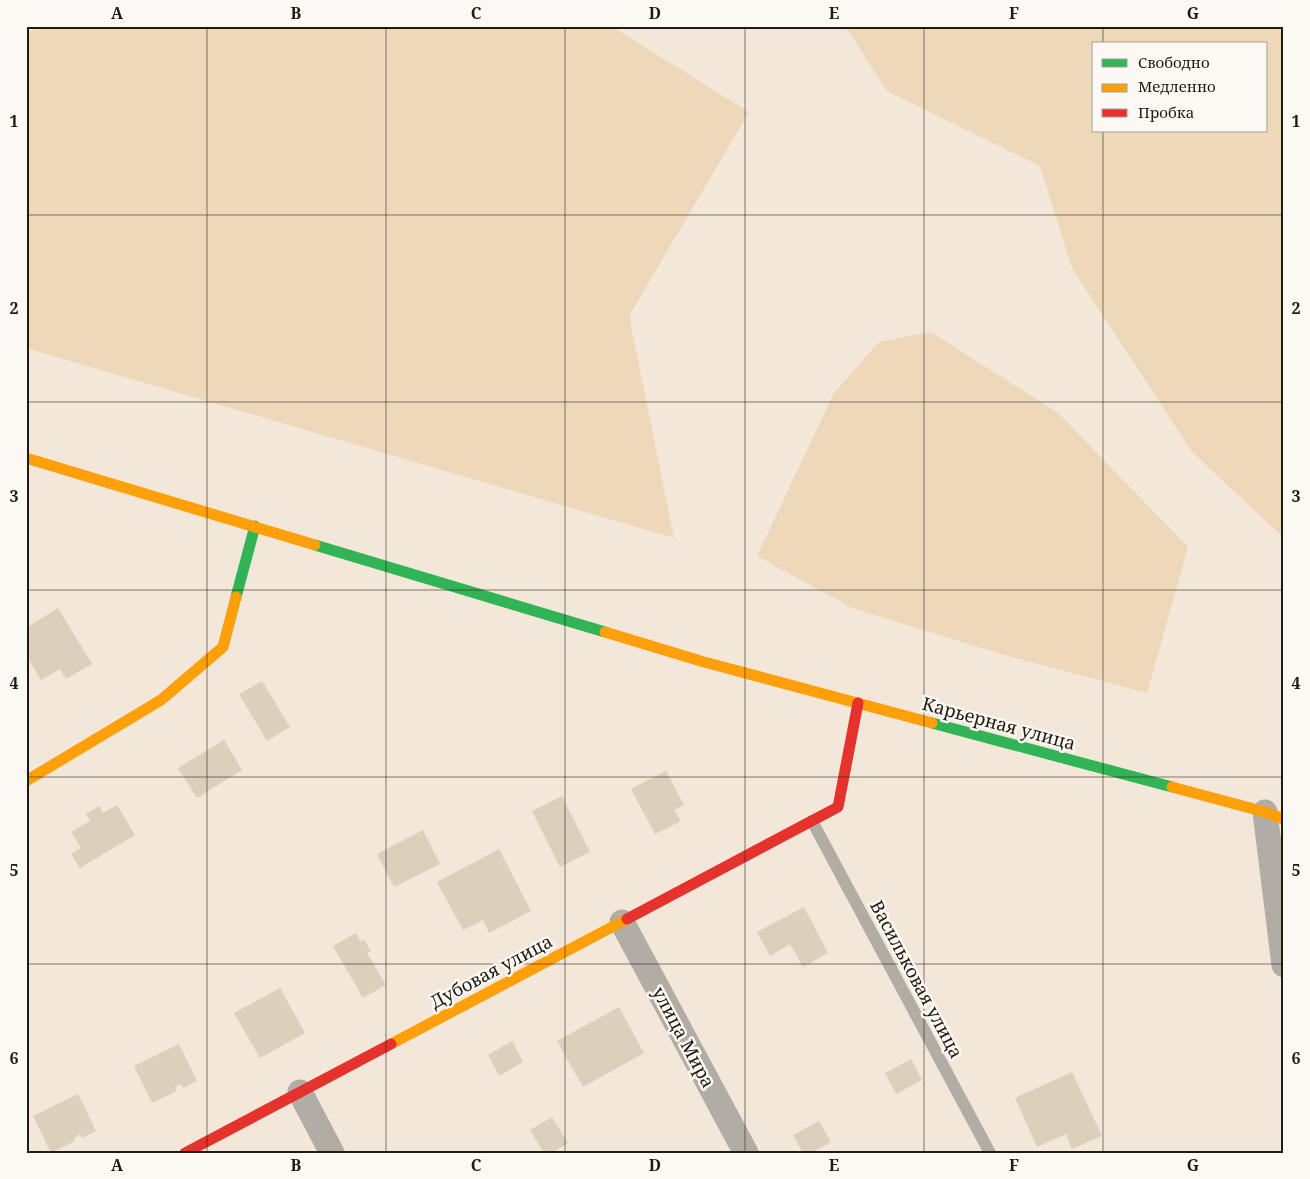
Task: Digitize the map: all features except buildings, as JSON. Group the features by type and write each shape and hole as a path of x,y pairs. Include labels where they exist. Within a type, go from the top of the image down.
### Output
{"street":[{"name":"Карьерная улица","path":"26,458 704,662 1275,816"},
{"path":"26,781 161,700 223,647 255,526"},
{"name":"Дубовая улица","path":"185,1153 838,807 858,703"},
{"path":"1275,816 1284,965"},
{"name":"улица Мира","path":"622,922 746,1153"},
{"path":"300,1092 332,1153"}],"lane":[{"name":"Васильковая улица","path":"812,821 990,1153"}],"shaded area":[{"path":"56,26 611,26 749,112 629,316 674,538 26,348 26,32"},
{"path":"845,26 1284,26 1284,538 1192,452 1072,268 1040,166 887,91"},
{"path":"931,332 1058,413 1188,547 1147,693 1001,654 852,608 757,556 834,393 879,342"}],"traffic: fast":[{"path":"236,597 255,526"},
{"path":"315,545 605,632"},
{"path":"932,723 1172,787"}],"traffic: slow":[{"path":"26,458 315,545"},
{"path":"26,781 161,700 223,647 236,597"},
{"path":"605,632 704,662 932,723"},
{"path":"1172,787 1265,812 1284,819"},
{"path":"391,1044 627,919"}],"traffic: jam":[{"path":"627,919 838,807 858,703"},
{"path":"185,1153 391,1044"}]}
